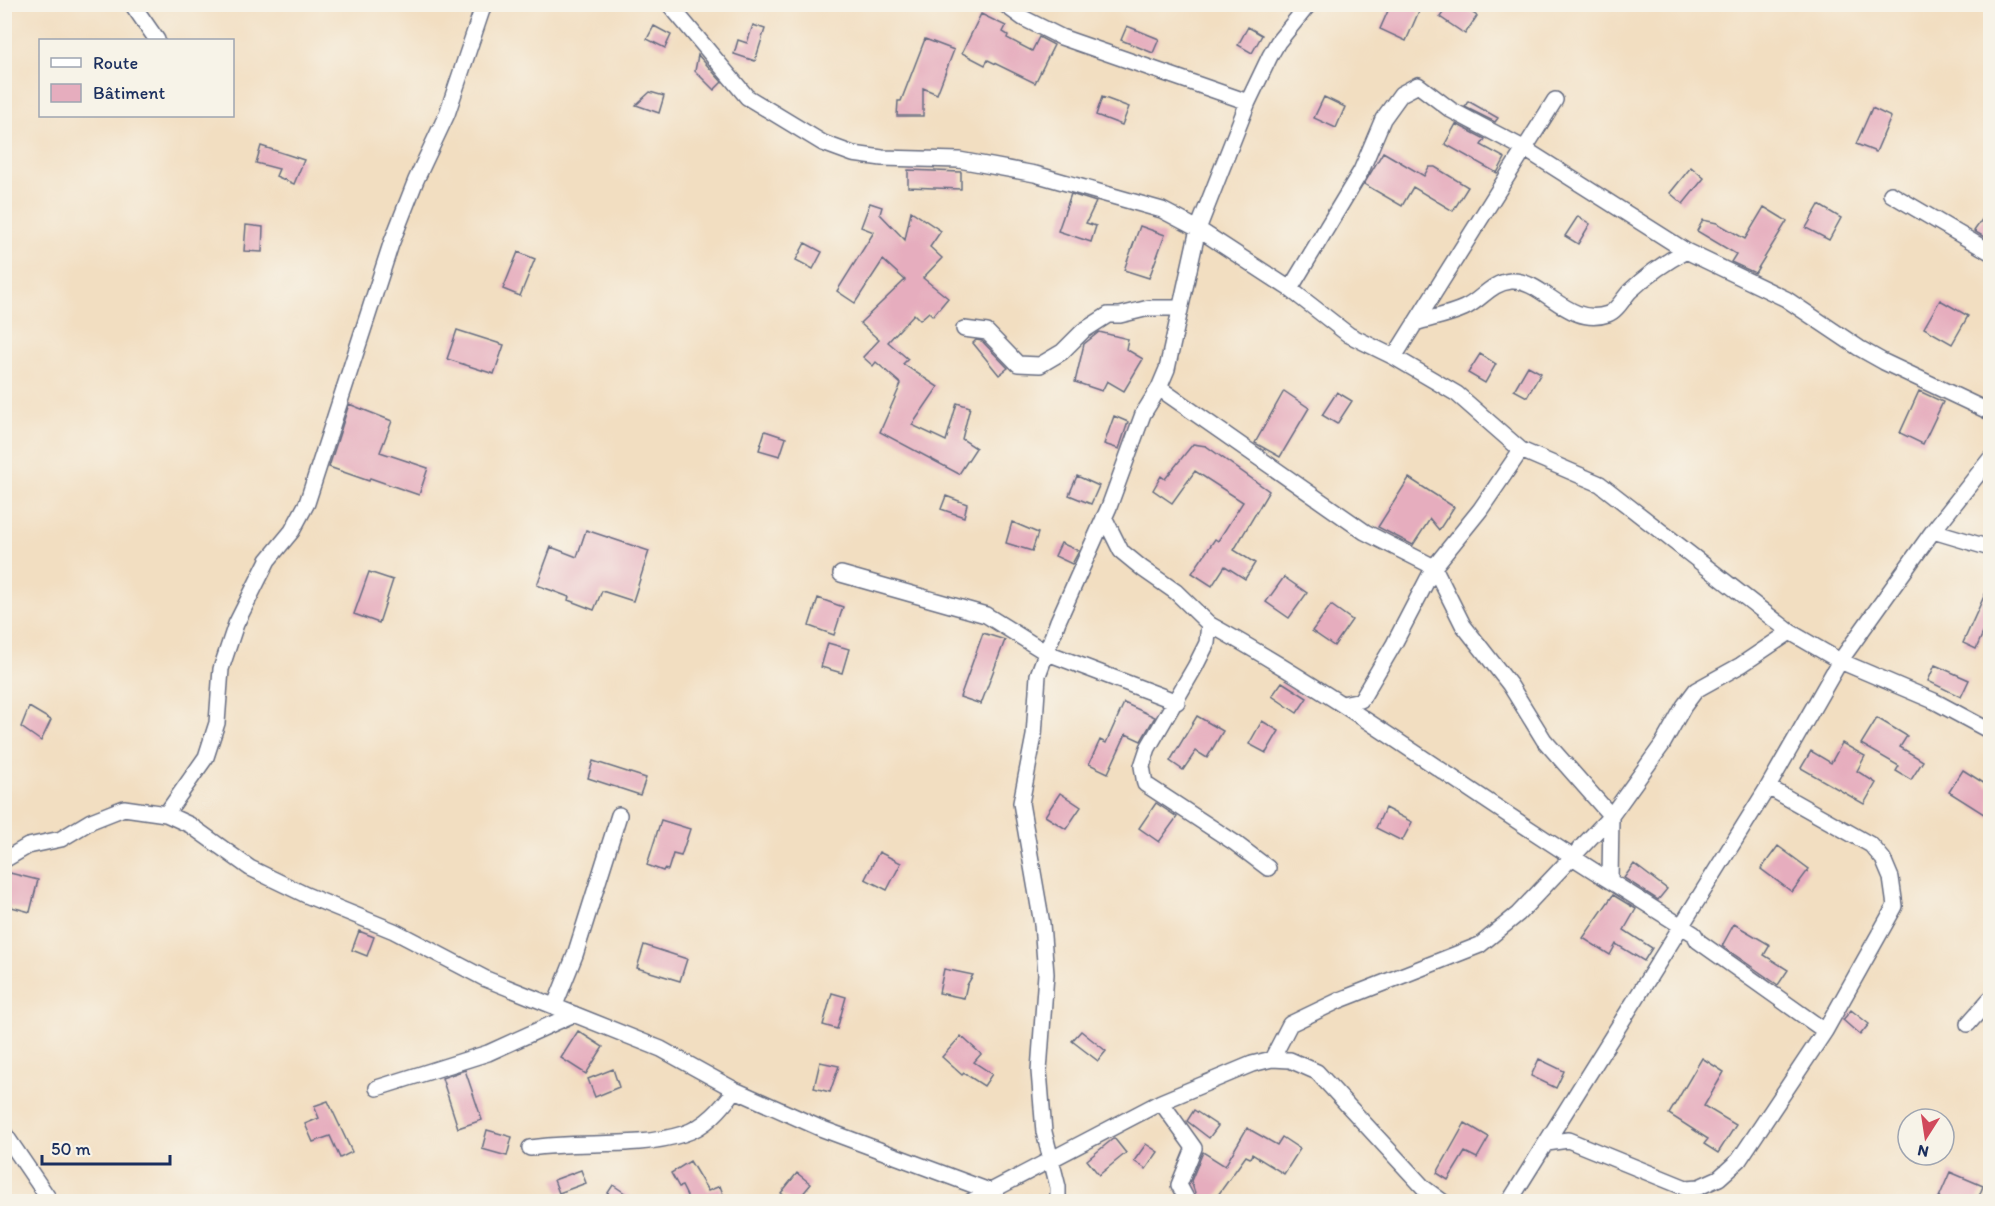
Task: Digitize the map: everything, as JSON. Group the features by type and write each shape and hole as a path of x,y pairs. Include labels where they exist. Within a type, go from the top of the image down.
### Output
{"street":[{"path":"132,4 156,39"},
{"path":"166,814 206,757 217,723 221,669 236,624 268,560 292,531 307,503 391,244 416,180 447,114 484,4"},
{"path":"669,4 747,97 823,143 853,154 882,158 958,160 1035,174 1162,210 1198,229 1290,289 1349,335 1394,357 1457,394 1521,450 1600,484 1790,632 1840,661 1934,701 1990,731"},
{"path":"1004,4 1023,18 1061,37 1248,102"},
{"path":"1058,1202 1058,1187 1044,1132 1039,1071 1046,974 1036,883 1021,803 1034,736 1038,675 1045,652 1104,518 1143,414 1159,388 1175,339 1198,229 1248,102 1278,42 1309,4"},
{"path":"1290,289 1361,171 1383,119 1401,94 1418,86 1451,110 1525,149 1686,251 1786,299 1876,357 1990,412"},
{"path":"1394,357 1555,100"},
{"path":"1891,194 1990,252"},
{"path":"1415,323 1465,308 1496,284 1514,280 1538,290 1572,311 1590,317 1610,314 1629,292 1661,264 1686,251"},
{"path":"964,329 987,332 1018,364 1041,365 1062,352 1083,331 1108,315 1120,315 1149,308 1180,308"},
{"path":"1159,388 1365,532 1434,567 1463,625 1510,685 1544,740 1611,816 1610,880"},
{"path":"1342,704 1361,700 1434,567 1480,510 1521,450"},
{"path":"1509,1202 1768,787 1840,661 1933,531 1990,459"},
{"path":"1104,518 1121,551 1176,592 1209,624 1266,656 1342,704 1571,857 1680,926 1825,1031"},
{"path":"1933,531 1990,548"},
{"path":"841,574 986,615 1045,652 1177,702"},
{"path":"1209,624 1207,643 1177,702 1148,748 1142,766 1145,784 1236,843 1268,867"},
{"path":"1272,1059 1290,1024 1340,1000 1480,945 1518,914 1611,816 1662,745 1696,690 1741,665 1790,632"},
{"path":"1546,1143 1568,1140 1649,1176 1686,1188 1699,1187 1719,1178 1739,1160 1825,1031 1895,906 1891,878 1883,859 1871,845 1768,787"},
{"path":"4,860 28,846 61,839 91,822 124,808 166,814 190,825 250,868 306,895 394,931 486,979 661,1049 735,1090 886,1154 992,1192"},
{"path":"555,1005 575,955 619,815"},
{"path":"1968,1024 1990,999"},
{"path":"377,1088 488,1053 574,1014"},
{"path":"970,1202 1161,1102 1252,1064 1272,1059 1290,1060 1317,1072 1424,1188 1443,1202"},
{"path":"530,1148 565,1142 621,1142 683,1134 704,1123 722,1108 735,1090"},
{"path":"1161,1102 1194,1148 1179,1185 1188,1202"},
{"path":"4,1133 51,1202"}],"building":[{"path":"1391,4 1422,4 1406,41 1380,29"},
{"path":"1449,4 1459,4 1477,16 1465,34 1440,17"},
{"path":"981,14 1006,26 1003,32 1008,35 1007,38 1032,51 1039,37 1054,45 1035,83 988,60 985,65 962,53"},
{"path":"753,25 765,29 755,61 734,54 738,40 747,43"},
{"path":"654,26 671,35 665,48 647,39"},
{"path":"1127,26 1159,39 1153,53 1121,40"},
{"path":"1248,27 1262,35 1252,53 1238,45"},
{"path":"925,39 954,50 937,94 923,88 923,116 897,116 898,101 901,101"},
{"path":"698,55 722,82 714,90 695,71"},
{"path":"650,92 664,96 659,113 636,105"},
{"path":"1102,97 1129,107 1122,125 1096,115"},
{"path":"1324,97 1345,107 1336,128 1314,118"},
{"path":"1468,101 1498,118 1495,122 1465,107"},
{"path":"1872,108 1891,117 1876,152 1856,144"},
{"path":"1456,124 1485,139 1481,145 1505,158 1497,173 1445,144"},
{"path":"261,146 304,160 294,184 276,176 279,169 256,163"},
{"path":"1383,152 1424,176 1429,167 1435,167 1468,187 1453,211 1413,187 1402,206 1364,184"},
{"path":"1691,167 1704,178 1683,204 1670,193"},
{"path":"908,170 961,172 961,189 908,187"},
{"path":"1071,194 1096,202 1086,223 1096,226 1091,242 1058,231"},
{"path":"870,203 882,207 880,214 905,240 911,211 941,231 930,247 942,258 923,278 948,298 933,316 929,312 920,320 914,314 888,342 908,359 903,364 938,387 912,425 946,441 957,403 970,407 962,439 976,448 959,474 880,432 901,384 876,362 873,366 863,357 879,340 860,323 905,280 883,260 855,303 837,291 874,232 861,227"},
{"path":"1819,205 1841,218 1829,240 1806,228"},
{"path":"1764,207 1787,221 1755,273 1731,262 1736,254 1697,231 1703,220 1717,223 1745,239"},
{"path":"1990,208 1990,231 1986,238 1974,231"},
{"path":"1578,216 1590,224 1578,244 1565,236"},
{"path":"246,225 263,227 262,252 244,251"},
{"path":"1140,226 1165,235 1149,278 1124,270"},
{"path":"805,243 822,252 813,269 796,260"},
{"path":"518,252 535,259 520,296 503,289"},
{"path":"1940,300 1968,316 1952,344 1924,328"},
{"path":"457,330 504,345 494,374 447,359"},
{"path":"1099,332 1128,339 1126,349 1143,359 1124,391 1107,381 1102,391 1075,382 1084,344"},
{"path":"976,340 982,341 1008,368 999,375 973,343"},
{"path":"1480,354 1496,364 1485,383 1468,373"},
{"path":"1528,366 1541,373 1527,397 1514,390"},
{"path":"1284,391 1309,408 1280,457 1255,443"},
{"path":"1919,391 1943,402 1923,444 1900,433"},
{"path":"1337,392 1352,401 1337,424 1322,415"},
{"path":"349,404 392,421 380,452 428,468 419,495 329,467"},
{"path":"1114,416 1128,422 1119,449 1104,444"},
{"path":"765,431 786,438 780,456 759,450"},
{"path":"1193,444 1206,446 1269,491 1234,550 1255,563 1245,579 1225,566 1212,586 1192,573 1215,539 1218,541 1243,502 1195,471 1172,503 1153,490 1161,476 1165,479"},
{"path":"1077,476 1099,486 1091,504 1069,495"},
{"path":"1409,478 1454,507 1439,530 1430,519 1413,545 1378,527"},
{"path":"946,496 967,504 964,517 941,509"},
{"path":"1012,522 1038,533 1032,551 1006,543"},
{"path":"586,530 649,551 633,601 602,591 594,610 568,600 569,597 537,585 551,547 577,557"},
{"path":"1061,543 1079,551 1072,564 1055,556"},
{"path":"369,572 393,580 379,623 354,614"},
{"path":"1284,577 1307,593 1289,618 1266,602"},
{"path":"1990,583 1990,617 1976,649 1963,643"},
{"path":"818,598 843,607 834,635 809,626"},
{"path":"1331,605 1352,620 1334,646 1312,631"},
{"path":"983,633 1005,640 981,704 960,697"},
{"path":"828,643 849,649 842,673 821,667"},
{"path":"1935,665 1969,680 1961,697 1928,681"},
{"path":"1282,682 1307,698 1297,713 1272,696"},
{"path":"1124,703 1155,717 1141,741 1126,734 1108,773 1089,764 1100,740 1106,743"},
{"path":"29,707 51,720 41,741 21,727"},
{"path":"1197,716 1223,731 1207,758 1196,751 1183,770 1170,761"},
{"path":"1877,718 1907,736 1900,747 1923,761 1911,780 1896,771 1899,766 1861,744"},
{"path":"1262,721 1279,731 1266,753 1249,744"},
{"path":"1842,743 1865,756 1857,771 1876,783 1864,804 1801,768 1811,751 1831,763"},
{"path":"593,761 646,778 640,795 588,778"},
{"path":"1963,770 1990,787 1990,818 1949,792"},
{"path":"1060,793 1081,807 1066,829 1045,816"},
{"path":"1156,803 1177,817 1159,842 1139,828"},
{"path":"1385,808 1412,822 1402,841 1376,828"},
{"path":"661,820 690,829 681,856 673,854 668,870 663,871 647,865"},
{"path":"1778,846 1809,869 1792,892 1761,869"},
{"path":"879,852 901,863 887,890 865,879"},
{"path":"1634,864 1667,889 1658,900 1624,878"},
{"path":"6,872 38,880 30,912 4,905"},
{"path":"1613,895 1636,909 1624,930 1652,948 1644,961 1616,944 1610,955 1583,938"},
{"path":"1734,924 1770,945 1764,955 1788,970 1778,985 1722,946"},
{"path":"359,931 374,937 367,956 352,950"},
{"path":"644,945 687,959 680,981 637,968"},
{"path":"944,969 973,975 967,985 964,998 939,993"},
{"path":"832,993 846,997 837,1029 823,1025"},
{"path":"1851,1010 1869,1024 1860,1035 1843,1020"},
{"path":"578,1031 603,1047 586,1074 561,1058"},
{"path":"1081,1031 1106,1051 1098,1061 1072,1041"},
{"path":"961,1036 981,1054 974,1062 992,1074 984,1086 964,1073 962,1075 942,1057"},
{"path":"1702,1058 1724,1072 1704,1106 1736,1125 1718,1153 1704,1144 1708,1139 1669,1114"},
{"path":"1539,1059 1564,1071 1556,1088 1531,1076"},
{"path":"820,1062 839,1066 830,1092 814,1088"},
{"path":"613,1069 619,1087 595,1097 588,1079"},
{"path":"465,1070 482,1120 458,1128 442,1078"},
{"path":"328,1101 352,1152 340,1158 330,1136 313,1142 305,1124 319,1118 314,1106"},
{"path":"1194,1110 1218,1126 1209,1138 1187,1121"},
{"path":"1465,1123 1489,1137 1477,1158 1465,1152 1448,1180 1437,1173"},
{"path":"1247,1128 1277,1145 1282,1137 1300,1149 1284,1174 1252,1154 1250,1158 1246,1156 1213,1202 1197,1199 1191,1181 1203,1152 1225,1166"},
{"path":"487,1130 512,1137 507,1156 482,1149"},
{"path":"1114,1138 1126,1153 1099,1175 1087,1160"},
{"path":"1146,1144 1158,1152 1146,1169 1134,1161"},
{"path":"690,1161 708,1191 720,1186 726,1202 683,1202 688,1198 671,1173"},
{"path":"581,1170 586,1183 559,1193 554,1180"},
{"path":"1950,1172 1983,1186 1977,1202 1937,1202"},
{"path":"797,1173 811,1184 796,1202 792,1202 781,1193"},
{"path":"613,1185 638,1202 602,1202"}]}
